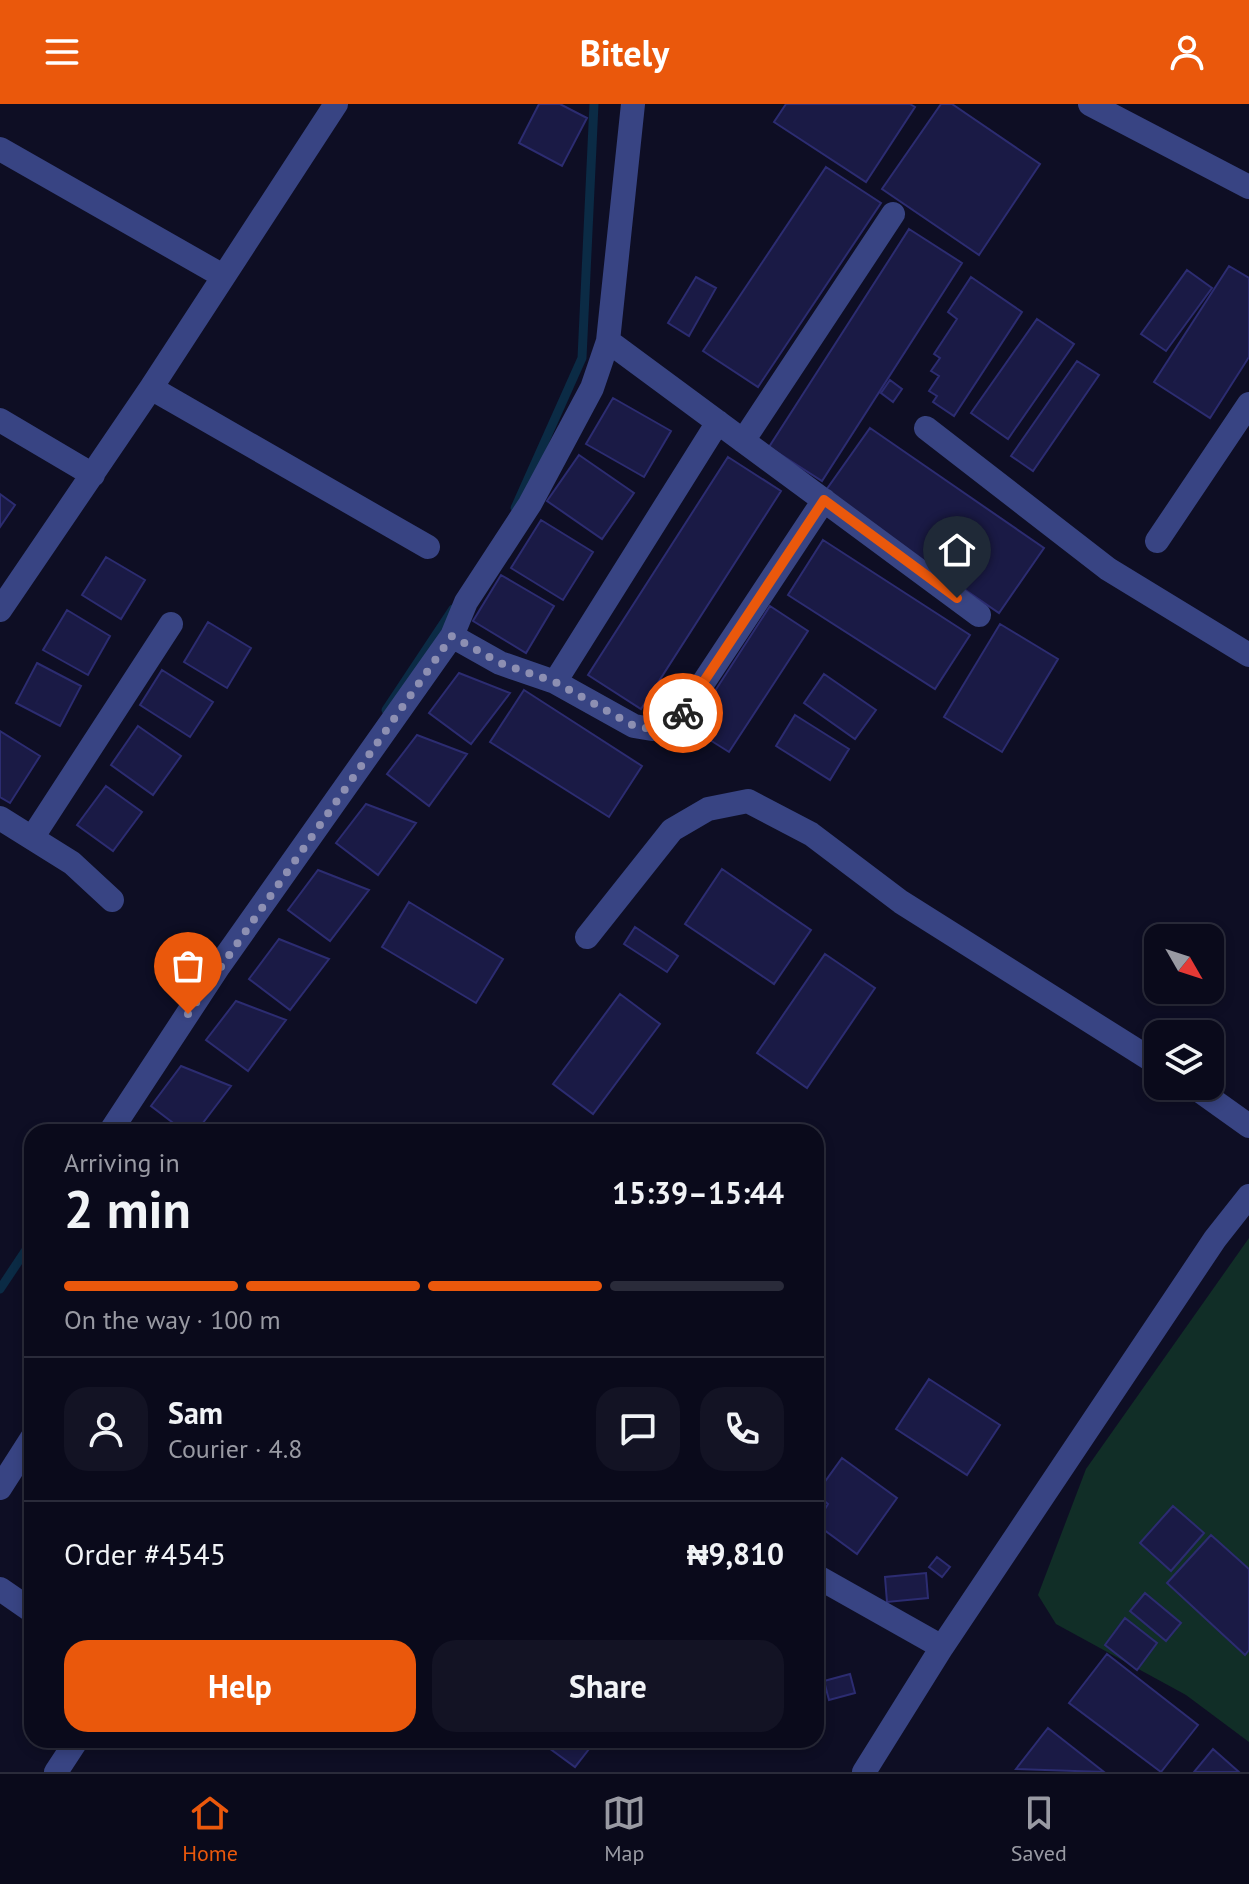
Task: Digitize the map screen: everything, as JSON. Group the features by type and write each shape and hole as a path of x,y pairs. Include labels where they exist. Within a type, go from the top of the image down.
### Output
{"street":[{"path":"0,610 151,388 336,104"},
{"path":"115,1124 219,966 452,636 466,602 530,504 592,388 608,341 633,104"},
{"path":"1090,104 1249,187"},
{"path":"0,149 223,276"},
{"path":"743,441 893,214"},
{"path":"608,341 979,615"},
{"path":"151,388 428,547"},
{"path":"1157,541 1249,404"},
{"path":"0,420 93,475"},
{"path":"555,682 718,422"},
{"path":"926,428 1108,569 1249,655"},
{"path":"452,636 500,663 555,682 634,726 652,729 674,727 824,500"},
{"path":"32,838 171,624"},
{"path":"587,937 672,830 708,809 748,801 811,834 901,902 1144,1055"},
{"path":"0,818 72,863 112,900"},
{"path":"1213,1100 1249,1126"},
{"path":"864,1772 942,1647 1215,1239 1249,1196"},
{"path":"0,1488 24,1450"},
{"path":"824,1581 942,1647"},
{"path":"0,1589 24,1606"},
{"path":"56,1772 72,1748"}],"green space":[{"path":"1249,1238 1249,1742 1186,1695 1056,1624 1038,1595 1086,1469"}],"building":[{"path":"539,104 560,104 587,118 562,166 519,143"},
{"path":"786,104 910,104 915,107 866,182 774,122"},
{"path":"941,104 952,104 1040,164 979,255 882,189"},
{"path":"826,167 881,203 758,387 703,351"},
{"path":"909,229 962,263 822,481 769,447"},
{"path":"1229,266 1249,278 1249,357 1210,418 1154,382"},
{"path":"1187,270 1212,288 1166,351 1141,334"},
{"path":"696,277 716,288 689,336 668,323"},
{"path":"971,277 1022,312 954,416 933,402 937,396 929,391 939,376 931,371 940,358 934,354 957,319 948,312"},
{"path":"1037,319 1074,344 1008,439 971,413"},
{"path":"1077,361 1099,375 1033,471 1011,456"},
{"path":"890,380 902,389 893,402 881,393"},
{"path":"613,398 671,431 644,477 586,444"},
{"path":"870,428 1044,548 999,613 824,493"},
{"path":"579,455 634,493 602,539 547,501"},
{"path":"728,457 781,491 641,709 588,675"},
{"path":"0,494 15,505 0,527"},
{"path":"541,520 593,552 563,600 511,568"},
{"path":"823,540 970,635 935,689 788,595"},
{"path":"106,557 145,580 121,619 82,595"},
{"path":"501,575 554,606 526,653 473,621"},
{"path":"770,606 808,631 729,752 691,728"},
{"path":"67,610 110,636 88,675 43,650"},
{"path":"208,622 251,648 227,688 184,662"},
{"path":"1000,624 1058,659 1002,752 944,717"},
{"path":"37,663 81,686 60,726 16,703"},
{"path":"162,670 213,702 190,737 140,705"},
{"path":"459,673 510,693 471,744 429,713"},
{"path":"824,674 876,710 855,739 804,703"},
{"path":"524,690 642,766 609,817 490,742"},
{"path":"795,715 849,749 830,780 776,746"},
{"path":"138,726 181,756 153,795 111,765"},
{"path":"0,731 40,756 10,803 0,797"},
{"path":"417,735 467,754 429,806 387,774"},
{"path":"106,786 142,812 113,851 77,825"},
{"path":"366,804 416,823 378,875 336,843"},
{"path":"722,869 811,930 774,984 685,924"},
{"path":"318,870 369,890 330,941 288,910"},
{"path":"409,902 503,959 476,1003 382,947"},
{"path":"635,927 678,956 667,972 624,944"},
{"path":"279,939 329,959 290,1010 249,979"},
{"path":"825,954 875,988 807,1088 757,1053"},
{"path":"620,994 660,1024 593,1114 553,1084"},
{"path":"236,1001 286,1020 248,1071 206,1040"},
{"path":"181,1066 231,1086 202,1124 175,1124 151,1106"},
{"path":"929,1379 1000,1425 967,1475 896,1429"},
{"path":"842,1458 897,1498 857,1554 824,1530 824,1511 828,1504 824,1501 824,1483"},
{"path":"1173,1506 1204,1533 1171,1571 1140,1543"},
{"path":"1211,1535 1249,1569 1249,1650 1245,1655 1167,1583"},
{"path":"937,1557 950,1567 942,1577 929,1567"},
{"path":"926,1573 928,1598 887,1602 885,1577"},
{"path":"1145,1593 1181,1623 1166,1641 1130,1611"},
{"path":"1125,1618 1157,1643 1137,1670 1105,1645"},
{"path":"1107,1654 1198,1725 1161,1772 1069,1703"},
{"path":"850,1674 855,1693 829,1700 824,1681"},
{"path":"1048,1728 1104,1772 1016,1769"},
{"path":"549,1748 590,1748 575,1767"},
{"path":"1213,1749 1239,1772 1194,1772"}],"waterway":[{"path":"515,508 582,358 594,104"},
{"path":"386,710 453,609"},
{"path":"0,1289 24,1253"}],"way so far":[{"path":"188,1014 452,636 500,663 555,682 634,726 652,729 674,727 683,713"}],"route":[{"path":"683,713 824,500 957,598"}]}
